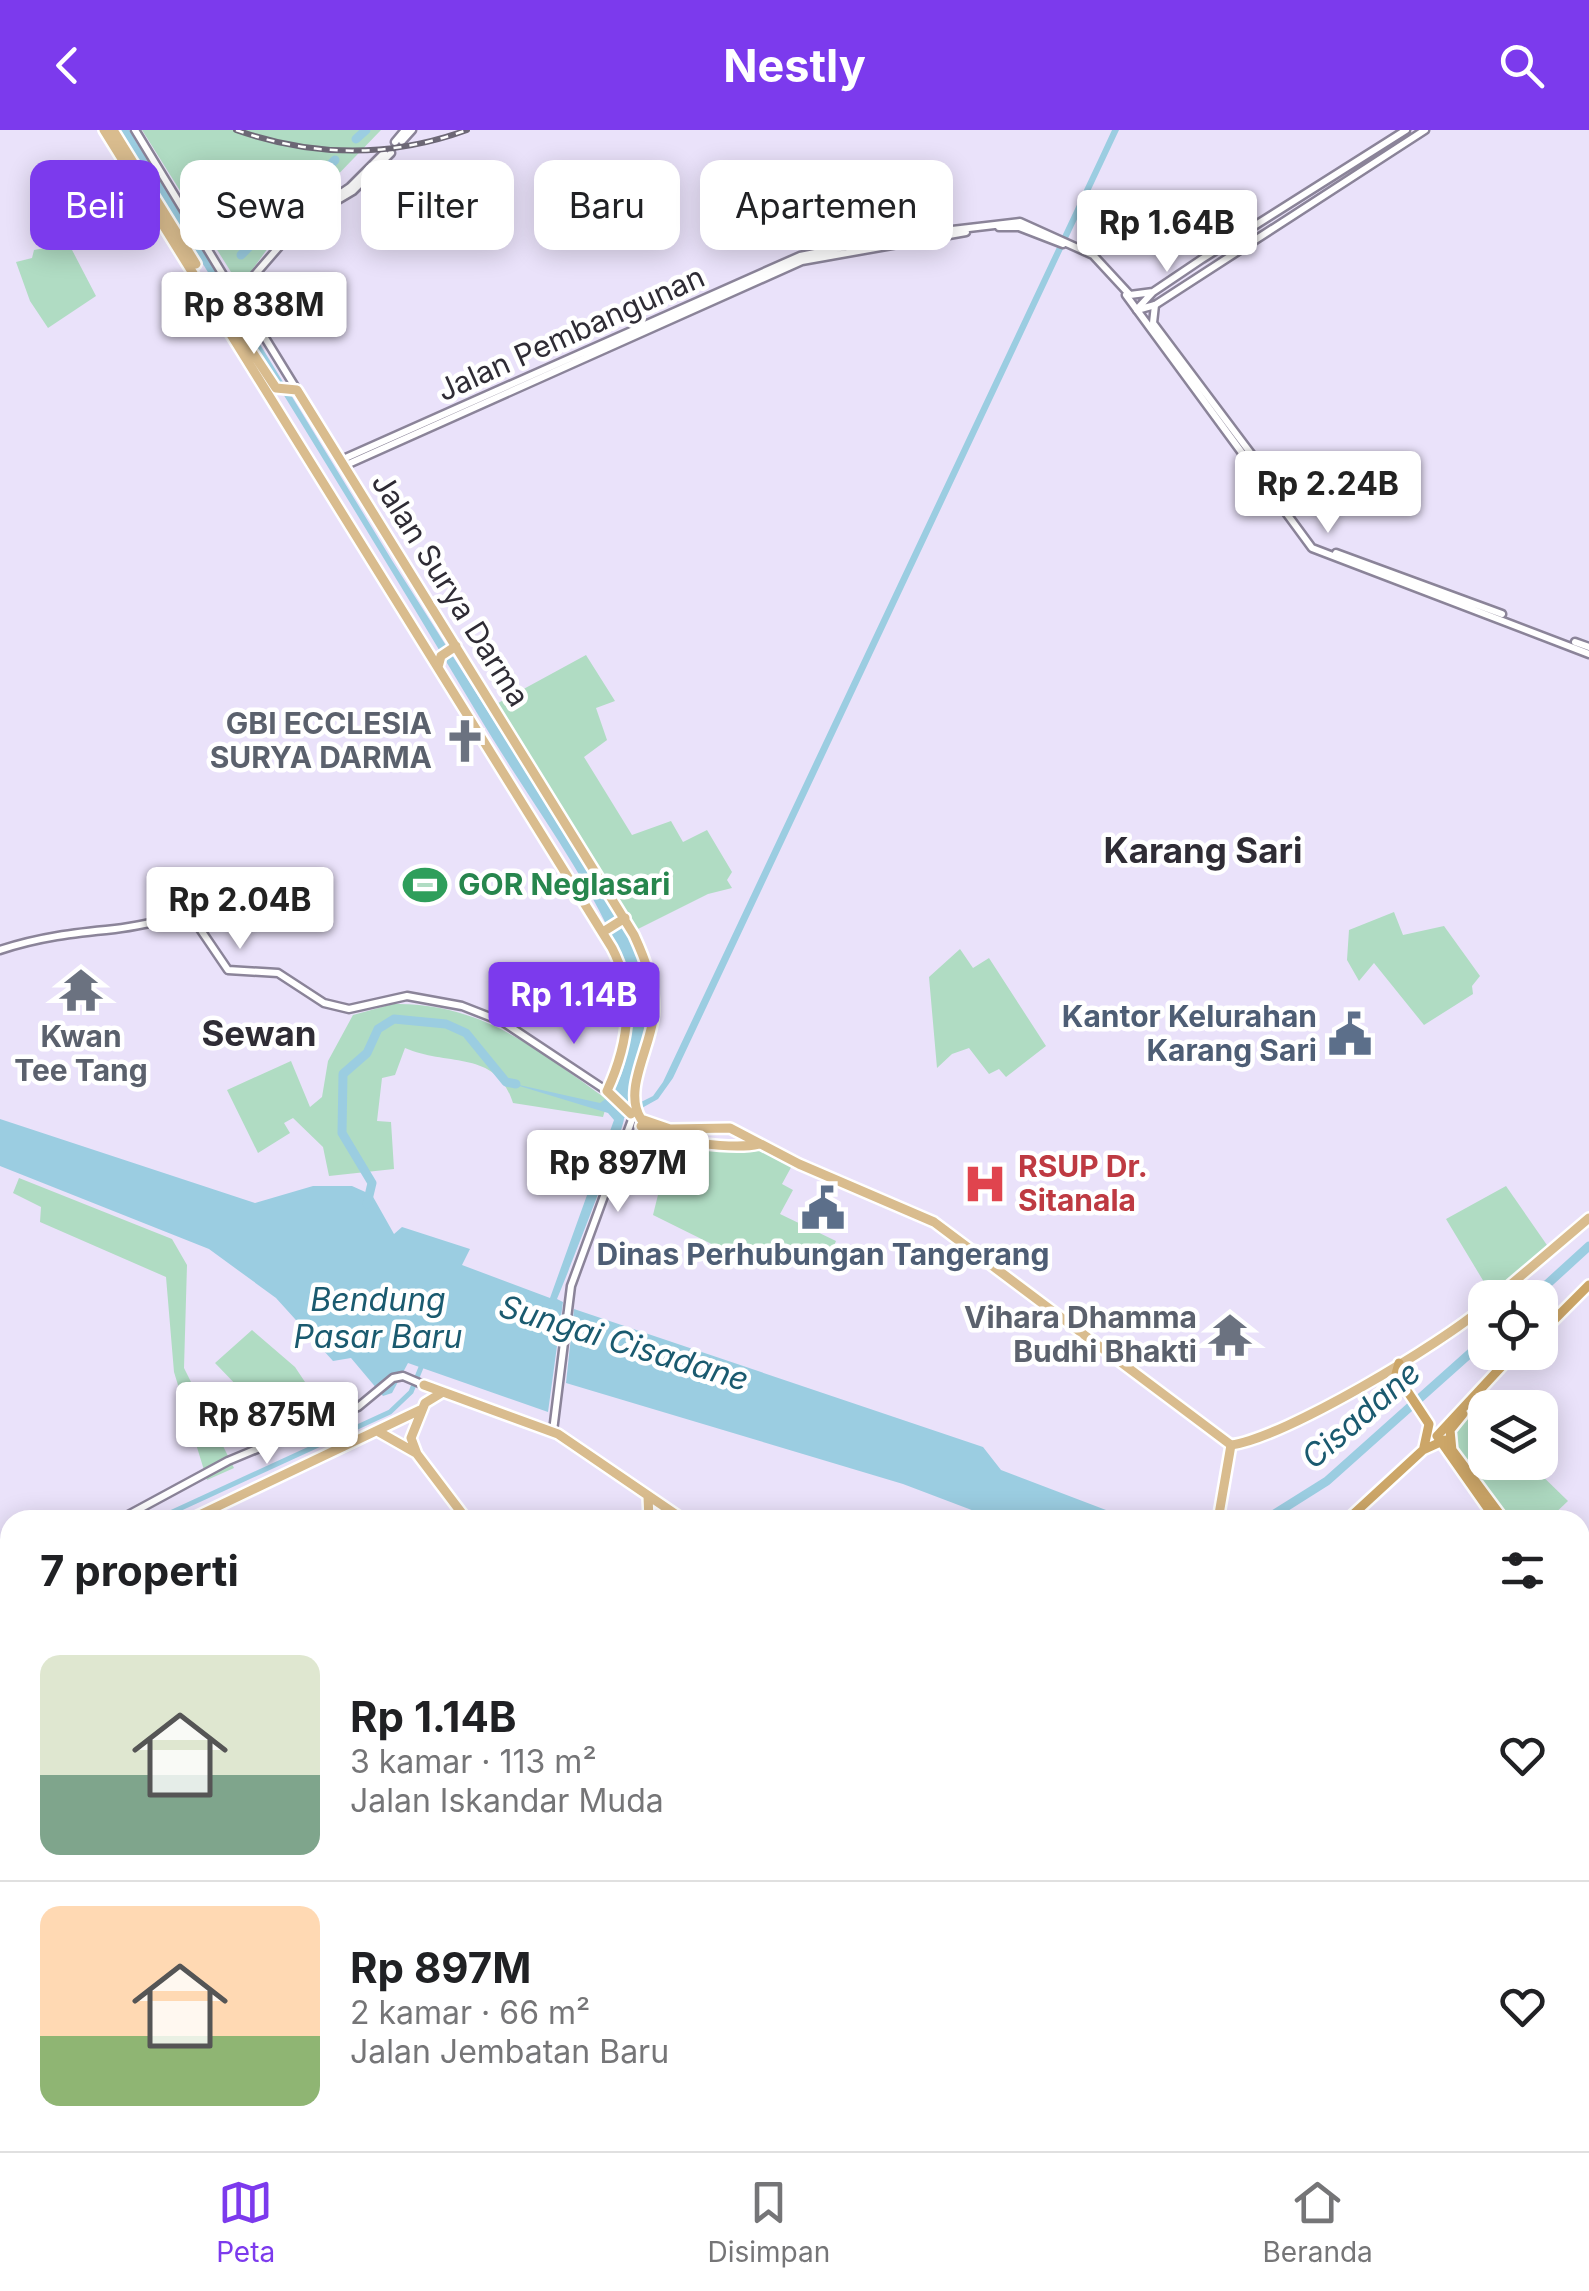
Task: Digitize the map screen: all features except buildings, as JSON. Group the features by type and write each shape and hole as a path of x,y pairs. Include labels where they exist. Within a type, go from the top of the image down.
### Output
{"highway":[{"path":"1558,1308 1589,1277"},
{"path":"1558,1316 1589,1285"},
{"path":"1400,1362 1398,1377 1426,1417 1430,1436 1423,1450"},
{"path":"1359,1510 1440,1438 1448,1421 1500,1370"},
{"path":"1496,1510 1449,1453 1452,1426 1502,1370"},
{"path":"1426,1417 1448,1421"},
{"path":"1440,1438 1489,1510"},
{"path":"1414,1458 1449,1453"}],"main road":[{"name":"Jalan Surya Darma","path":"104,130 282,391 343,463 643,956 654,998 634,1113"},
{"name":"Jalan Surya Darma","path":"113,130 282,391 426,650 607,934 623,976 628,1023 609,1092"},
{"path":"438,670 441,656 456,646"},
{"path":"426,650 441,656"},
{"path":"607,934 623,919"},
{"path":"609,1092 656,1127 723,1126 939,1225 1234,1447"},
{"path":"634,1113 642,1126 660,1136 741,1148 759,1144"},
{"path":"720,1144 723,1126"},
{"path":"1516,1280 1589,1218"},
{"path":"1234,1447 1400,1362 1468,1317"},
{"path":"459,1510 416,1454 410,1438 427,1386 554,1426 668,1510"},
{"path":"211,1510 379,1432 442,1392"},
{"path":"379,1432 416,1454"},
{"path":"1220,1510 1234,1447"},
{"path":"646,1494 648,1510"}],"street":[{"path":"136,130 228,283 239,287 251,277"},
{"path":"398,141 408,130"},
{"path":"1137,310 1153,292 1202,259 1406,130"},
{"path":"1137,310 1155,305 1426,130"},
{"path":"282,391 238,294 294,228 350,188 388,153"},
{"path":"1367,155 1372,163"},
{"path":"1357,161 1362,170"},
{"name":"Jalan Pembangunan","path":"343,463 800,256 1006,222 1033,226 1103,263 1130,294 1153,292"},
{"name":"Jalan Pembangunan","path":"1069,245 1093,259 1137,310 1312,548 1462,602"},
{"path":"1202,259 1208,270"},
{"path":"1155,305 1153,323 1315,545 1589,650"},
{"path":"0,950 68,932 118,928 166,916 192,917 228,970 267,970 324,1003 350,1010 413,996 493,1016 609,1092"},
{"path":"554,1426 571,1286 634,1113"},
{"path":"627,1136 642,1126"},
{"path":"137,1510 228,1461 358,1407 393,1378 404,1376 427,1386"}],"green space":[{"path":"142,130 381,130 341,171 341,160 180,160 180,191"},
{"path":"34,250 72,250 96,296 48,328 30,301 16,262 32,258"},
{"path":"217,250 267,250 249,274 236,280"},
{"path":"586,655 615,701 596,708 607,740 584,757 632,835 671,821 683,842 707,830 732,872 727,880 732,888 708,894 632,932 489,708"},
{"name":"GOR Neglasari","path":"418,870 442,882 432,901 408,888"},
{"path":"1394,912 1403,935 1444,926 1480,976 1472,986 1473,994 1424,1025 1374,963 1359,981 1347,960 1349,930"},
{"path":"960,949 973,968 989,958 1046,1046 1006,1077 999,1069 989,1074 969,1048 952,1054 937,1068 929,977"},
{"path":"393,1004 454,1011 508,1033 608,1100 603,1117 513,1103 495,1074 483,1067 405,1048 395,1075 382,1078 377,1121 391,1122 394,1169 329,1176 323,1147 293,1118 284,1123 290,1133 258,1153 227,1090 291,1061 310,1107 322,1097 328,1061 353,1015"},
{"path":"672,1138 759,1144 794,1162 782,1184 793,1190 780,1214 836,1241 831,1253 821,1254 819,1263 760,1268 653,1215"},
{"path":"19,1178 172,1239 187,1265 184,1368 234,1468 207,1480 174,1372 166,1277 40,1222 41,1207 13,1193"},
{"path":"1506,1186 1549,1248 1512,1280 1483,1280 1446,1219"},
{"path":"252,1330 295,1367 307,1385 268,1418 215,1363"},
{"path":"1468,1418 1468,1464 1458,1450 1457,1430"},
{"path":"1480,1480 1546,1480 1568,1501 1559,1510 1502,1510"}],"water":[{"path":"120,130 129,130 147,160 138,160"},
{"name":"Bendung Pasar Baru","path":"1112,130 1119,130 673,1078 658,1099 624,1118 557,1299 563,1302 548,1412 408,1363 392,1393 383,1396 351,1358 333,1361 276,1298 209,1249 0,1166 0,1119 255,1203 313,1186 352,1186 372,1195 394,1234 402,1227 470,1249 462,1265 550,1298 614,1120 608,1113 506,1082 600,1103 613,1091 622,1074 630,1030 623,963 586,886 194,250 202,250 393,562 630,935 650,1011 646,1047 631,1089 631,1107 653,1096 663,1082"},
{"path":"160,181 180,213 180,228 160,195"},
{"name":"Sungai Cisadane","path":"574,1309 983,1447 1001,1470 1106,1510 972,1510 903,1484 566,1383"}],"waterway":[{"path":"356,139 366,130"},
{"path":"241,255 246,250"},
{"path":"367,1204 372,1183 342,1133 343,1074 367,1053 378,1029 394,1019 446,1024 466,1033 506,1082 516,1084"},
{"name":"Cisadane","path":"1552,1280 1589,1246"},
{"name":"Cisadane","path":"1281,1510 1327,1481 1468,1355"},
{"name":"Bendung Pasar Baru","path":"177,1510 390,1412 411,1392 424,1360"}],"railway":[{"path":"236,130 294,145 352,151 409,146 467,130"}],"place":[{"name":"GBI ECCLESIA SURYA DARMA","path":"465,741"},
{"name":"GOR Neglasari","path":"425,885"},
{"name":"Kwan Tee Tang","path":"81,990"},
{"name":"Kantor Kelurahan Karang Sari","path":"1350,1034"},
{"name":"RSUP Dr. Sitanala","path":"985,1184"},
{"name":"Dinas Perhubungan Tangerang","path":"823,1208"},
{"name":"Vihara Dhamma Budhi Bhakti","path":"1230,1335"}],"district":[{"name":"Karang Sari","path":"1203,851"},
{"name":"Sewan","path":"259,1034"}]}
